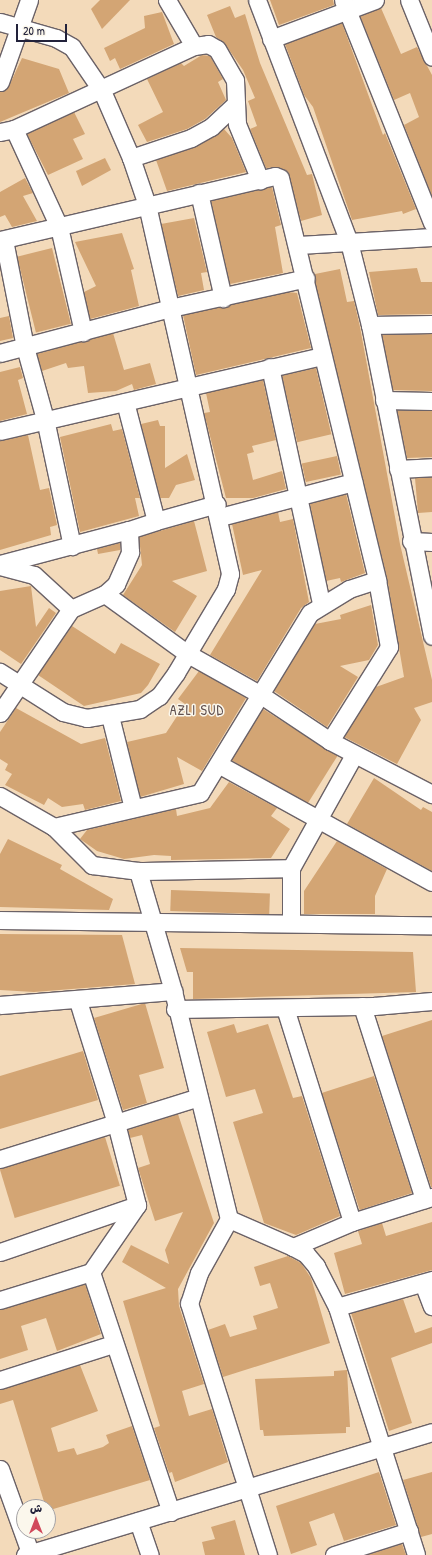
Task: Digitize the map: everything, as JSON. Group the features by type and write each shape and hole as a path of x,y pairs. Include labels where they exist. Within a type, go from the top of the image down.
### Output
{"street":[{"path":"0,82 21,28 29,0"},
{"path":"167,0 194,46"},
{"path":"257,0 349,242 370,325 411,541 429,612 432,636"},
{"path":"271,39 345,5 375,0"},
{"path":"409,0 432,57"},
{"path":"345,5 432,223"},
{"path":"0,22 21,28 72,47 102,90 131,158 147,205 229,557 226,589 188,654 159,696 140,709 110,716 87,718 64,712 0,672"},
{"path":"82,332 59,227 7,131 102,90 194,46 208,44 217,49 235,80 237,124 260,180"},
{"path":"131,158 191,138 211,127 236,104"},
{"path":"72,546 46,419 25,347 2,240 275,176 283,182 299,245 322,356 377,580 388,652 363,684 330,741"},
{"path":"199,193 222,298"},
{"path":"299,245 432,237"},
{"path":"0,353 170,308 222,298 306,278"},
{"path":"370,325 432,324"},
{"path":"0,431 46,419 125,402 189,385 322,356"},
{"path":"270,367 321,603"},
{"path":"384,400 432,401"},
{"path":"125,402 156,521"},
{"path":"398,469 432,467"},
{"path":"0,565 129,530 156,521 299,496 354,482"},
{"path":"0,713 21,686 71,609 105,594 123,573 130,552 129,530"},
{"path":"411,541 432,542"},
{"path":"0,565 34,575 71,609"},
{"path":"54,827 133,808 176,802 200,793 220,765 310,613 321,603 377,580"},
{"path":"105,594 188,654 261,695 330,741 354,755 432,794"},
{"path":"110,716 133,808"},
{"path":"291,923 291,868 354,755"},
{"path":"220,765 432,882"},
{"path":"0,796 54,827 92,865 138,871 291,868"},
{"path":"138,871 172,990 175,1009 199,1097 229,1218 199,1273 189,1303 249,1488 268,1555"},
{"path":"0,920 432,925"},
{"path":"0,1005 78,1001 172,990"},
{"path":"0,1300 91,1272 137,1205 116,1123 78,1001"},
{"path":"175,1009 362,1006 432,1001"},
{"path":"294,1247 352,1222 428,1198 362,1006"},
{"path":"285,1008 352,1222"},
{"path":"1,1156 116,1123 199,1097"},
{"path":"0,1252 137,1205"},
{"path":"229,1218 294,1247 306,1254 316,1266 337,1307 383,1447 416,1555"},
{"path":"91,1272 112,1344 171,1512"},
{"path":"337,1307 427,1281 432,1306"},
{"path":"0,1380 112,1344"},
{"path":"0,1469 28,1554 432,1432"},
{"path":"138,1522 150,1555"},
{"path":"334,1555 409,1531"}],"building":[{"path":"100,0 130,0 102,29 91,9"},
{"path":"270,0 333,0 334,5 279,25"},
{"path":"230,6 235,18 245,14 260,63 307,175 312,174 322,215 301,221 288,172 278,167 266,168 250,129 257,126 248,101 255,98 243,70 225,44 216,37 207,15"},
{"path":"381,8 401,54 417,47 432,75 432,196 404,125 419,117 410,93 394,100 360,16"},
{"path":"162,12 174,44 120,69 115,58 110,61 104,48 145,28 144,16"},
{"path":"342,23 383,135 385,133 416,209 403,214 402,211 352,220 313,107 304,95 285,44"},
{"path":"202,55 210,56 223,79 218,82 226,100 205,119 187,129 147,142 138,125 163,112 147,79 181,63 184,66"},
{"path":"22,58 59,69 69,93 0,122 0,92 9,86"},
{"path":"74,112 85,134 73,139 83,159 48,175 27,134"},
{"path":"224,129 232,138 246,172 167,191 156,160 196,147"},
{"path":"105,158 111,170 82,186 76,171"},
{"path":"25,178 33,193 23,196 37,221 12,227 5,215 0,217 0,192"},
{"path":"272,187 281,225 275,227 283,273 230,284 211,201"},
{"path":"194,218 207,272 201,273 204,290 178,296 161,224"},
{"path":"122,233 134,269 131,270 139,306 90,319 84,292 96,286 75,242"},
{"path":"52,248 71,324 36,332 17,257"},
{"path":"417,268 421,282 432,282 432,314 378,315 369,272"},
{"path":"340,269 347,302 354,301 360,327 400,544 432,680 432,702 414,708 421,720 397,764 344,737 376,687 404,677 387,578 315,282 315,274"},
{"path":"288,292 297,293 311,348 196,375 183,315"},
{"path":"9,316 13,338 0,341 0,318"},
{"path":"113,333 124,370 150,363 156,384 134,390 132,384 116,391 88,393 84,366 68,368 66,363 42,371 37,354"},
{"path":"432,334 432,391 393,390 382,335"},
{"path":"20,367 23,378 18,380 27,414 0,421 0,372"},
{"path":"316,368 331,434 297,442 282,376"},
{"path":"263,380 276,440 252,446 254,452 247,454 253,480 282,471 286,489 253,498 226,498 204,413 210,412 206,393"},
{"path":"397,410 432,411 432,457 407,458"},
{"path":"158,420 160,426 165,426 165,468 187,454 195,480 176,485 169,498 160,498 141,424"},
{"path":"111,424 113,431 122,429 140,498 135,498 139,516 80,532 60,437"},
{"path":"28,435 40,490 49,488 57,525 50,527 51,535 0,550 0,441"},
{"path":"337,456 341,475 306,482 302,463"},
{"path":"432,477 432,512 418,513 415,478"},
{"path":"346,494 365,573 341,582 340,578 326,581 310,504"},
{"path":"278,512 280,522 293,519 309,602 301,608 257,681 210,655 262,570 243,575 232,524"},
{"path":"194,521 207,571 172,581 197,596 175,632 123,595 142,565 139,537"},
{"path":"120,543 120,550 98,554 97,549"},
{"path":"31,586 36,627 49,608 56,613 21,664 0,650 0,591"},
{"path":"371,605 378,645 369,660 340,666 358,677 327,727 274,691 315,624 341,619 340,615"},
{"path":"72,626 115,654 121,643 160,664 148,685 141,693 84,706 38,675"},
{"path":"199,671 246,698 202,771 177,757 184,784 140,797 127,742 166,733 185,704 178,699"},
{"path":"16,708 81,744 105,738 121,801 85,810 83,804 62,807 48,798 44,805 5,785 12,774 5,770 8,764 0,759 0,732"},
{"path":"263,709 338,756 306,807 231,760"},
{"path":"374,778 421,810 423,807 432,812 432,871 347,824"},
{"path":"229,782 277,808 271,816 290,829 271,858 171,860 171,856 154,855 124,859 97,851 80,839 87,830 176,809 177,816 210,808"},
{"path":"8,839 62,865 60,869 113,899 109,910 0,907 0,854"},
{"path":"337,841 387,869 375,896 375,914 304,914 304,891"},
{"path":"171,890 270,893 269,914 170,911"},
{"path":"0,934 122,935 135,984 34,992 0,990"},
{"path":"180,948 413,952 416,992 193,999 193,972 187,972"},
{"path":"145,1003 164,1068 139,1075 147,1103 123,1110 94,1018"},
{"path":"432,1020 432,1187 431,1187 382,1036"},
{"path":"234,1024 237,1033 268,1024 293,1098 302,1096 340,1216 296,1235 264,1223 233,1122 263,1113 255,1089 226,1097 207,1032"},
{"path":"83,1051 98,1100 0,1129 0,1076"},
{"path":"374,1076 412,1193 360,1210 322,1093"},
{"path":"178,1114 214,1223 178,1289 179,1306 204,1384 182,1391 189,1416 212,1409 228,1462 175,1482 172,1472 169,1473 154,1428 160,1426 123,1301 166,1288 122,1262 131,1245 169,1264 165,1250 183,1212 155,1221 138,1168 150,1164 142,1135 130,1138 128,1130"},
{"path":"105,1137 120,1186 15,1218 0,1169"},
{"path":"432,1222 432,1270 345,1294 334,1253 362,1244 358,1231 382,1223 386,1236"},
{"path":"288,1256 301,1263 311,1278 330,1343 223,1377 208,1330 225,1324 230,1337 257,1329 253,1316 278,1308 270,1283 260,1286 254,1267"},
{"path":"85,1284 101,1334 57,1351 46,1318 21,1326 28,1350 0,1359 0,1310"},
{"path":"403,1299 415,1333 432,1327 432,1343 391,1358 412,1423 389,1431 351,1313"},
{"path":"80,1365 98,1411 51,1428 58,1452 74,1448 77,1455 103,1447 109,1443 106,1435 132,1426 150,1480 56,1508 56,1499 43,1499 13,1400 0,1404 0,1390"},
{"path":"347,1370 350,1427 346,1427 346,1433 264,1436 263,1430 260,1430 255,1379 334,1376 334,1371"},
{"path":"379,1472 396,1525 344,1541 334,1513 309,1522 317,1545 291,1554 276,1506"},
{"path":"432,1472 432,1534 421,1537 403,1480"},
{"path":"235,1520 245,1555 205,1555 202,1542 215,1539 211,1527"},
{"path":"402,1544 406,1555 367,1555"}],"district":[{"name":"AZLI SUD","path":"197,710"}]}
